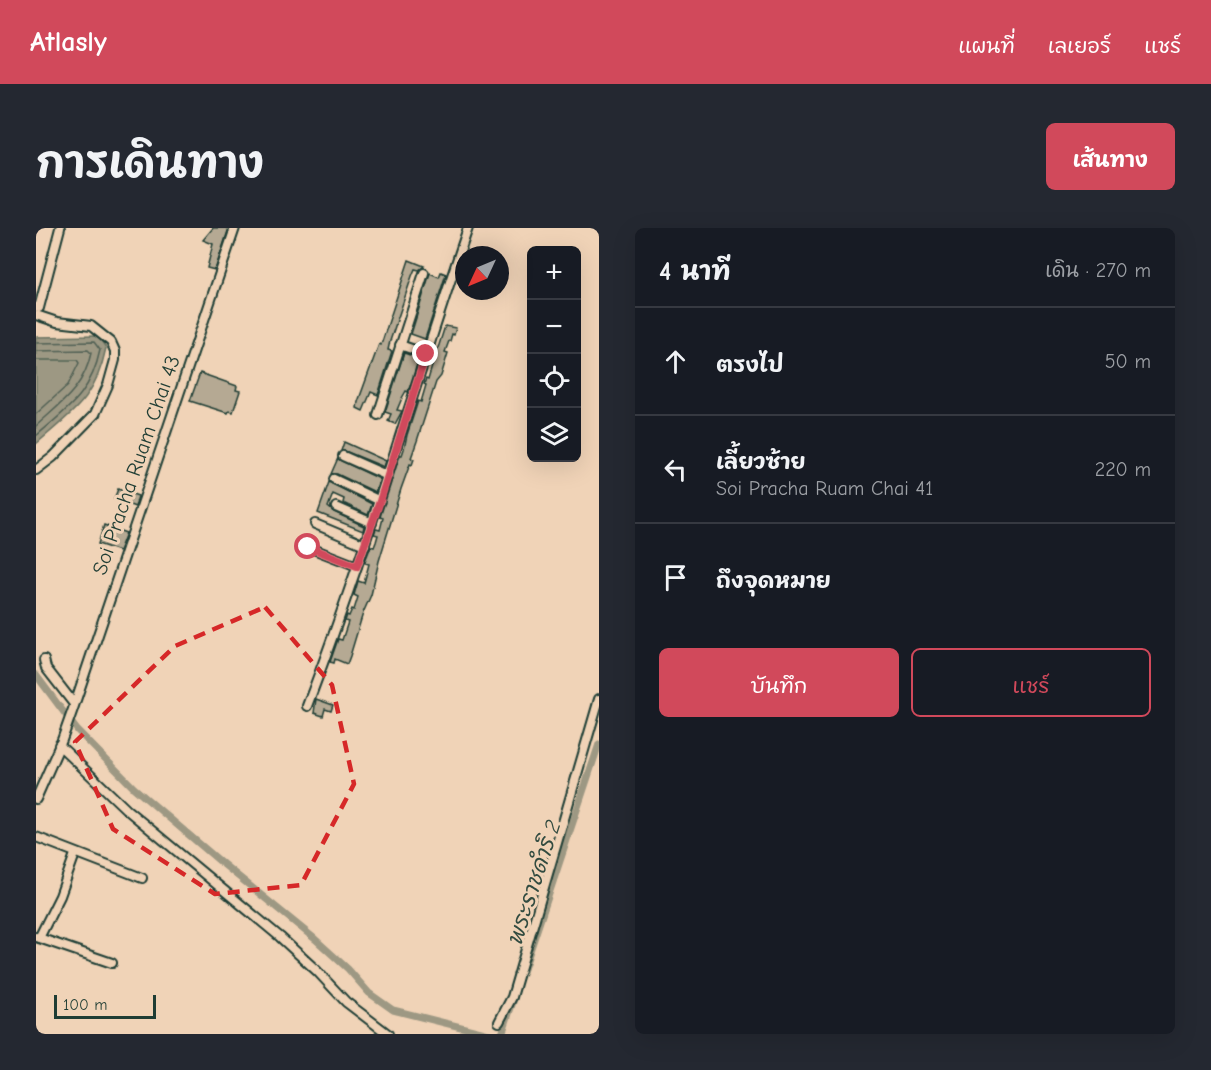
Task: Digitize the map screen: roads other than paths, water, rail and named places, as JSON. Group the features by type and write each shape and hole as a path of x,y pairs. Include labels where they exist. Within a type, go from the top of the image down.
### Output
{"street":[{"path":"36,307 39,308 60,228"},
{"name":"Soi Pracha Ruam Chai 43","path":"36,799 61,743 235,228"},
{"path":"307,706 380,501 468,228"},
{"path":"378,415 424,273"},
{"path":"36,315 57,322 91,326 111,342 115,351 115,360 108,385 95,414 53,457 36,470"},
{"path":"400,345 426,354"},
{"path":"343,456 388,476"},
{"path":"334,479 380,501"},
{"path":"336,507 372,523"},
{"path":"315,524 365,545"},
{"path":"308,547 357,566"},
{"path":"44,660 46,668 74,704"},
{"path":"499,1022 512,997 599,699"},
{"path":"61,743 126,809 280,937 346,1002 388,1034"},
{"path":"36,837 142,878"},
{"path":"75,854 60,896 37,937 112,963"}],"water":[{"path":"98,336 106,348 96,380 89,393 72,413 36,444 36,337"}],"waterway":[{"path":"36,675 77,730 134,788 315,939 348,969 369,993 393,1010 489,1034"},
{"name":"พระราชดำริ 2","path":"523,972 599,744"},
{"name":"พระราชดำริ 2","path":"502,1034 514,999"}]}
